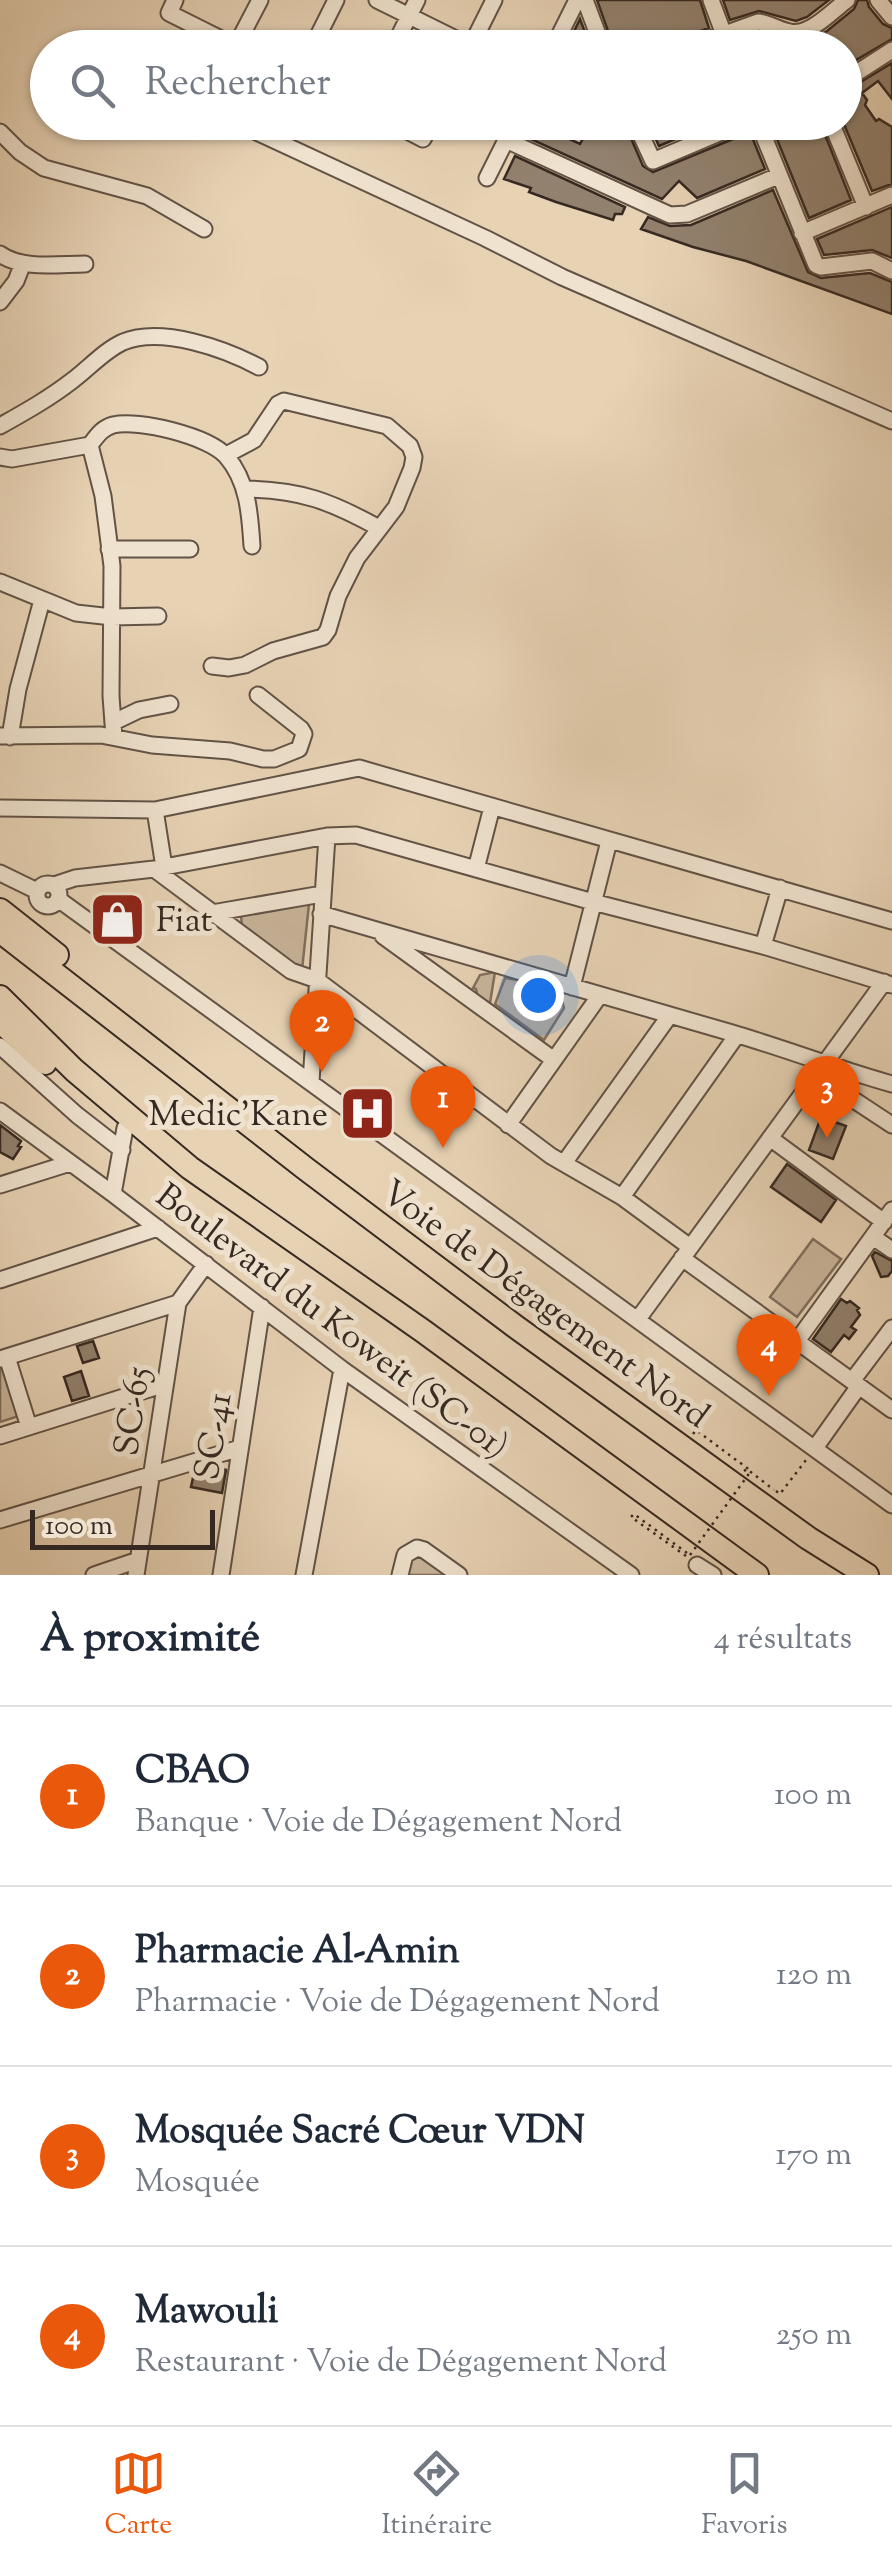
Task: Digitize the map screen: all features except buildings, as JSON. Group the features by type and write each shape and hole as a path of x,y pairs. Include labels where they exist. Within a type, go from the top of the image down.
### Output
{"highway":[{"path":"0,910 38,950"},
{"name":"Voie de Dégagement Nord","path":"0,931 38,950 306,1168 516,1326 808,1538 867,1575"},
{"path":"3,1008 44,1062 124,1139 251,1213"},
{"path":"3,1008 190,1168 757,1575"}],"street":[{"path":"175,0 169,13 203,30"},
{"path":"245,30 260,0"},
{"path":"321,30 336,0"},
{"path":"376,0 437,30"},
{"path":"402,30 417,0"},
{"path":"480,30 494,0"},
{"path":"562,30 577,0"},
{"path":"585,0 596,30"},
{"path":"712,0 722,30"},
{"path":"807,30 847,0"},
{"path":"878,0 892,17"},
{"path":"744,30 758,22 784,30"},
{"path":"862,69 892,50"},
{"path":"0,132 44,168 148,196 204,229"},
{"path":"273,140 562,276 892,421"},
{"path":"487,178 506,140 670,215 687,214 778,176"},
{"path":"644,140 653,160 702,140"},
{"path":"765,140 816,265 872,262 892,271"},
{"path":"838,140 866,207"},
{"path":"802,233 892,195"},
{"path":"0,254 23,264 85,264"},
{"path":"0,302 16,282 23,264"},
{"path":"0,426 50,398 124,342 142,338 196,342 260,368"},
{"path":"212,666 245,665 273,651 323,637 356,558 396,507 414,457 410,446 387,426 284,401 254,440 226,455"},
{"path":"0,457 12,459 90,445 102,429 133,423 199,440 226,455 245,489 252,546"},
{"path":"90,445 103,496 112,566 114,729"},
{"path":"245,489 286,490 306,495 379,528"},
{"path":"109,549 190,549"},
{"path":"0,582 76,613 158,616"},
{"path":"42,600 5,737 101,735 139,710 170,704"},
{"path":"114,729 152,744 230,751 263,759 274,759 298,749 304,734 301,728 258,695"},
{"path":"0,808 155,810 359,768 892,921"},
{"path":"476,869 492,807"},
{"path":"155,810 159,868 212,912 291,971 316,980 508,1124 622,1198 797,1341 892,1410"},
{"path":"310,1082 327,836"},
{"path":"38,950 53,897 75,878 159,868 327,836 360,836 888,983 820,1068 638,1318"},
{"path":"572,986 609,841"},
{"path":"0,873 37,891 44,884 53,897 892,1505"},
{"path":"763,946 780,888"},
{"path":"212,912 322,894"},
{"path":"321,914 736,1034 820,1068 892,1084"},
{"path":"374,929 554,1060"},
{"path":"508,1124 600,995"},
{"path":"564,1163 670,1015"},
{"path":"622,1198 736,1034"},
{"path":"0,1046 77,1115 124,1139 113,1194"},
{"path":"820,1068 892,1125"},
{"name":"Boulevard du Koweit (SC-01)","path":"0,1111 342,1369 631,1575"},
{"path":"770,1138 888,1216 797,1341"},
{"path":"0,1185 70,1163"},
{"path":"0,1280 158,1228"},
{"path":"874,1237 892,1250"},
{"name":"SC-65","path":"137,1568 178,1303 206,1264"},
{"path":"29,1427 3,1358 178,1303"},
{"name":"SC-41","path":"220,1575 262,1307"},
{"path":"815,1448 892,1328"},
{"path":"304,1575 342,1369"},
{"path":"0,1436 165,1384"},
{"path":"0,1520 240,1448"},
{"path":"400,1575 406,1555 417,1548 459,1575"},
{"path":"94,1575 137,1568"}],"path":[{"path":"701,1566 751,1471 696,1430 693,1434 744,1472 746,1469 780,1494 815,1448"},
{"path":"634,1514 701,1566 631,1517 634,1514"}],"shaded area":[{"path":"309,904 302,970 242,929 241,914"},
{"path":"495,972 490,1003 478,998 473,988 480,975"},
{"path":"505,978 559,990 564,1008 544,1040 495,1004"},
{"path":"813,1239 841,1259 797,1317 770,1297"},
{"path":"0,1352 22,1415 0,1422"},
{"path":"420,1555 452,1575 405,1575 411,1559"}],"place":[{"name":"Fiat","path":"117,919"},
{"name":"Pharmacie Al-Amin","path":"322,1072"},
{"name":"Medic'Kane","path":"367,1113"},
{"name":"Mosquée Sacré Cœur VDN","path":"827,1138"},
{"name":"CBAO","path":"443,1148"},
{"name":"Mawouli","path":"769,1396"}]}
